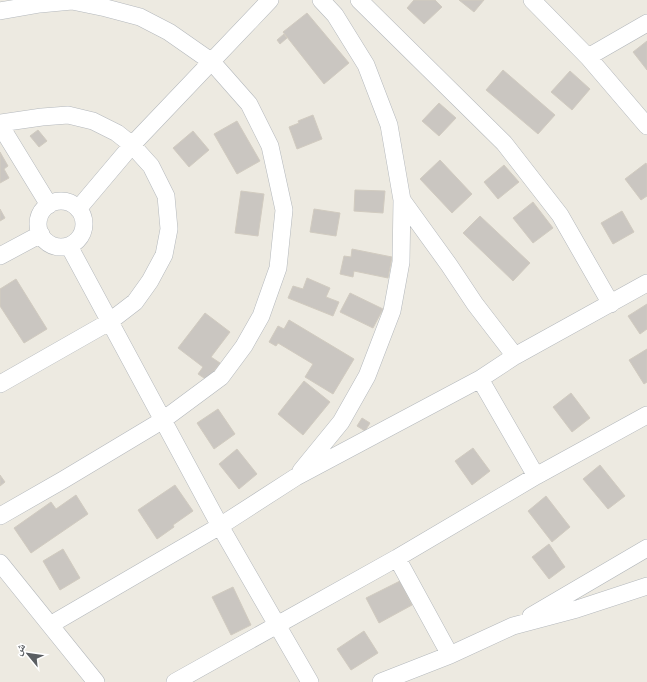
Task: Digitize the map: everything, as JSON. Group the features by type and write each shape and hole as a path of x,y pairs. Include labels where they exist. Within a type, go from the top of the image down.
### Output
{"street":[{"path":"78,209 132,145 270,0"},
{"path":"296,477 341,422 367,376 392,311 401,262 402,200 389,125 366,65 335,15 321,0"},
{"path":"359,0 504,143 560,216 611,304"},
{"path":"532,0 588,57 647,126"},
{"path":"0,11 40,4 72,1 106,8 140,17 168,32 212,62 250,104 270,146 284,210 278,268 261,316 244,346 221,376 163,420 0,516"},
{"path":"588,57 647,23"},
{"path":"0,384 109,322 135,302 150,280 164,255 170,229 166,196 151,166 132,145 117,133 93,121 68,115 42,117 0,124 49,205"},
{"path":"402,200 445,259 475,304 515,356"},
{"path":"56,202 64,202 72,204 78,209 84,222 84,230 75,242 68,246 60,247 52,245 46,241 41,234 39,226 43,211 49,205 56,202"},
{"path":"0,256 41,234"},
{"path":"68,246 220,526 310,682"},
{"path":"50,625 220,526 296,477 480,379 515,356 647,283"},
{"path":"480,379 536,476"},
{"path":"175,682 396,558 536,476 647,415"},
{"path":"381,682 450,656 513,626 647,548"},
{"path":"396,558 450,656"},
{"path":"0,563 96,682"},
{"path":"513,626 577,609 647,586"}],"building":[{"path":"414,0 435,0 442,7 424,24 407,8"},
{"path":"459,0 484,0 474,12"},
{"path":"307,13 349,63 324,84 283,32"},
{"path":"284,34 287,38 280,44 277,40"},
{"path":"647,41 647,70 633,52"},
{"path":"503,70 555,115 538,134 486,90"},
{"path":"570,71 590,89 572,110 551,92"},
{"path":"439,103 456,118 439,136 422,121"},
{"path":"313,115 322,139 297,149 289,127 299,123 298,121"},
{"path":"237,121 260,161 237,174 214,134"},
{"path":"38,130 47,141 39,147 30,136"},
{"path":"193,131 209,150 189,167 173,148"},
{"path":"0,152 8,166 4,169 9,178 0,183"},
{"path":"440,160 472,194 452,213 420,179"},
{"path":"646,163 647,196 641,200 625,179"},
{"path":"504,165 519,182 498,199 484,182"},
{"path":"355,190 385,191 383,213 354,211"},
{"path":"241,191 264,194 258,236 235,233"},
{"path":"533,202 553,228 533,243 513,218"},
{"path":"0,209 5,218 0,221"},
{"path":"314,209 340,213 336,236 310,232"},
{"path":"622,211 634,232 613,244 601,223"},
{"path":"480,216 530,263 513,281 463,233"},
{"path":"352,249 392,257 388,278 354,271 353,277 340,274 344,256 351,257"},
{"path":"307,278 330,288 326,297 339,302 333,316 288,298 293,286 303,289"},
{"path":"16,279 47,329 24,343 0,306 0,289"},
{"path":"350,293 383,309 373,328 340,312"},
{"path":"647,304 647,329 640,334 628,316"},
{"path":"205,313 230,332 211,357 220,363 207,380 198,374 203,367 178,348"},
{"path":"289,320 354,359 333,394 305,377 313,364 278,343 276,346 269,342 278,326 284,329"},
{"path":"647,349 647,382 644,384 629,360"},
{"path":"304,381 330,402 303,435 278,414"},
{"path":"571,393 590,418 572,432 553,407"},
{"path":"218,409 235,434 214,449 197,423"},
{"path":"362,418 370,423 365,431 357,426"},
{"path":"473,448 490,471 472,485 455,461"},
{"path":"237,449 257,474 239,489 219,464"},
{"path":"600,465 625,496 608,509 583,479"},
{"path":"0,475 5,482 0,486"},
{"path":"175,485 193,511 173,525 174,527 157,539 138,510"},
{"path":"76,495 88,514 31,553 14,528 51,502 56,509"},
{"path":"546,496 570,527 552,542 528,511"},
{"path":"549,544 565,567 549,579 532,557"},
{"path":"63,549 80,578 60,590 43,561"},
{"path":"400,581 412,605 379,623 366,598"},
{"path":"233,587 251,625 231,635 212,597"},
{"path":"364,631 378,653 351,670 337,649"}]}
